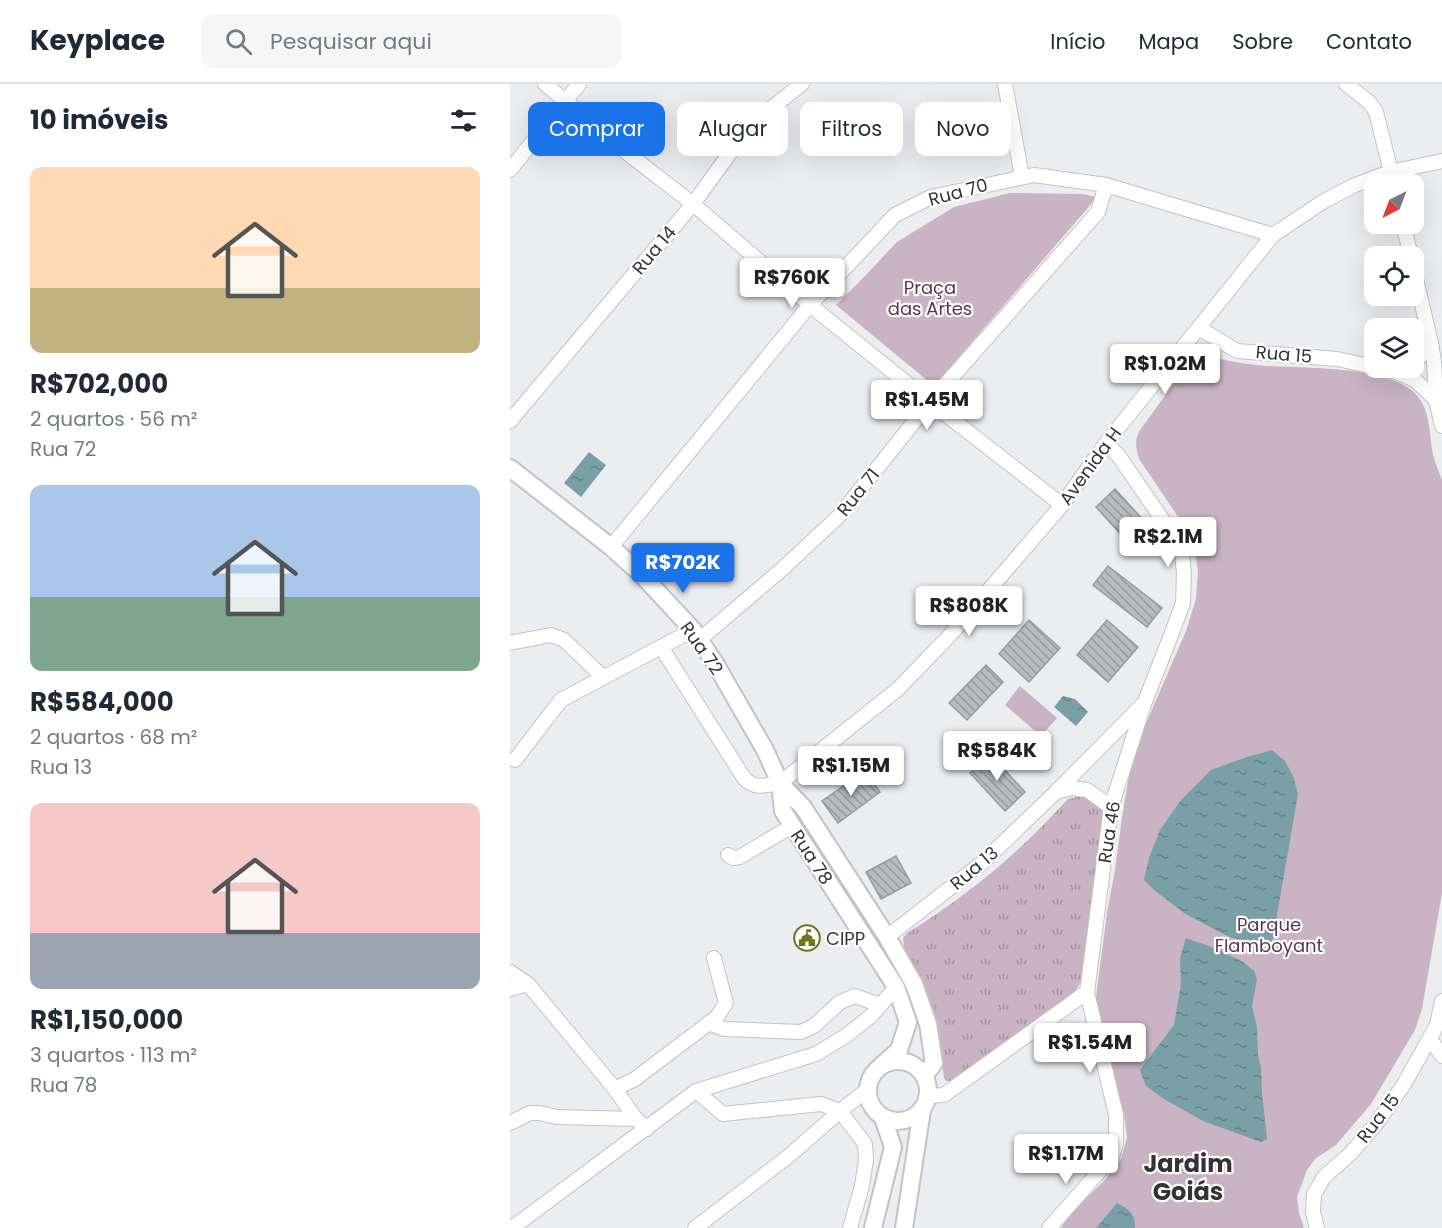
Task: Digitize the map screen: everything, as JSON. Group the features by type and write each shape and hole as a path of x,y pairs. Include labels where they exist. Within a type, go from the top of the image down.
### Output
{"main road":[{"name":"Rua 72","path":"510,468 611,547 641,574 696,635 715,663 765,750 780,783"},
{"name":"Rua 78","path":"780,783 783,811 896,987 908,1022 899,1050 882,1065"},
{"name":"Rua 78","path":"780,783 803,807 887,937 914,984 928,1024 934,1063 924,1076"},
{"path":"904,1228 928,1086 918,1069 901,1061 891,1061 882,1065 874,1071 869,1080 867,1090 871,1106 883,1118 900,1122 908,1120 916,1116 925,1103"},
{"path":"873,1228 893,1147 883,1118"}],"street":[{"path":"545,84 622,149 693,204 810,305 1062,506"},
{"path":"510,170 579,84"},
{"name":"Rua 14","path":"510,421 693,204 751,124 802,84"},
{"path":"1005,84 1022,177"},
{"path":"1346,84 1369,102 1376,112 1391,174"},
{"name":"Avenida H","path":"1404,174 1442,161"},
{"name":"Rua 70","path":"611,547 810,305 895,215 931,197 1034,175 1106,185 1273,235"},
{"name":"Avenida H","path":"780,783 898,689 951,634 1062,506 1106,443 1273,235 1324,201 1364,183"},
{"name":"Rua 71","path":"515,760 561,700 661,647 696,635 780,571 839,516 930,402 1098,212 1106,185"},
{"path":"1422,306 1438,363 1436,400 1442,426"},
{"name":"Rua 15","path":"1199,328 1237,351 1337,359 1364,365"},
{"path":"1424,352 1431,344"},
{"name":"Rua 15","path":"1412,378 1436,400"},
{"name":"Rua 46","path":"1049,1228 1112,1157 1116,1144 1116,1114 1087,992 1112,807 1144,704 1183,603 1185,573 1182,554 1173,535 1118,455 1106,443"},
{"path":"510,643 551,635 564,640 603,677"},
{"path":"661,647 749,784 759,786 780,783"},
{"name":"Rua 13","path":"887,937 982,863 1144,704"},
{"path":"1056,792 1072,788 1087,790 1112,807"},
{"path":"728,855 733,858 740,857 792,826"},
{"path":"615,1089 635,1078 717,1017 726,1003 714,958"},
{"path":"510,972 528,984 646,1129"},
{"path":"510,989 528,984"},
{"path":"512,1228 696,1091 816,1054 847,1035 871,1016 896,987"},
{"path":"925,1103 944,1095 1087,992"},
{"path":"709,1023 724,1029 801,1032 814,1026 840,1002 855,996 880,1005"},
{"name":"Rua 15","path":"1317,1228 1313,1212 1314,1194 1324,1177 1376,1124 1403,1086 1439,1022 1442,1001"},
{"path":"1430,1039 1442,1056"},
{"path":"696,1228 790,1155 867,1090"},
{"path":"696,1091 723,1113 821,1104 840,1111 865,1144 866,1160 862,1186 850,1228"},
{"path":"510,1123 530,1113 556,1117 636,1119"}],"green space":[{"name":"Praça das Artes","path":"1010,193 1082,194 1096,197 934,386 836,305 897,242 954,207"},
{"name":"Parque Flamboyant","path":"1197,356 1255,365 1364,373 1364,378 1385,378 1409,389 1424,407 1433,454 1442,480 1442,893 1422,1009 1415,1030 1371,1104 1336,1145 1315,1159 1307,1170 1297,1197 1304,1228 1061,1228 1071,1213 1106,1179 1121,1159 1127,1138 1124,1113 1097,1022 1095,1005 1130,769 1141,735 1186,631 1196,599 1198,570 1194,549 1183,524 1139,459 1136,441 1140,430 1191,360"},
{"path":"1020,686 1057,718 1041,736 1005,705"},
{"path":"1080,796 1095,802 1101,808 1104,816 1081,982 1074,993 953,1081 946,1081 934,1017 921,981 904,947 903,938 990,874 1028,840 1068,799"}],"water":[{"path":"589,452 606,465 581,497 564,483"},
{"path":"1063,696 1075,699 1088,712 1076,726 1054,707"},
{"path":"1272,750 1285,761 1293,776 1298,794 1273,938 1268,946 1229,937 1184,913 1144,880 1149,858 1160,830 1181,800 1211,770"},
{"path":"1186,938 1217,949 1243,962 1254,971 1257,979 1252,1006 1257,1027 1267,1139 1261,1142 1203,1121 1164,1099 1146,1086 1140,1070 1174,1025 1181,984 1180,958"},
{"path":"1117,1203 1133,1215 1135,1228 1096,1228"}],"building":[{"path":"1115,489 1145,522 1125,539 1096,507"},
{"path":"1108,566 1162,608 1147,627 1093,585"},
{"path":"1029,620 1060,648 1029,682 999,654"},
{"path":"1107,620 1138,647 1108,682 1077,655"},
{"path":"986,665 1003,682 967,720 949,703"},
{"path":"990,754 1025,792 1005,811 970,773"},
{"path":"865,771 880,792 838,823 822,801"},
{"path":"896,856 911,883 881,899 866,872"}],"place":[{"name":"CIPP","path":"807,938"}],"district":[{"name":"Jardim Goiás","path":"1188,1177"}]}
